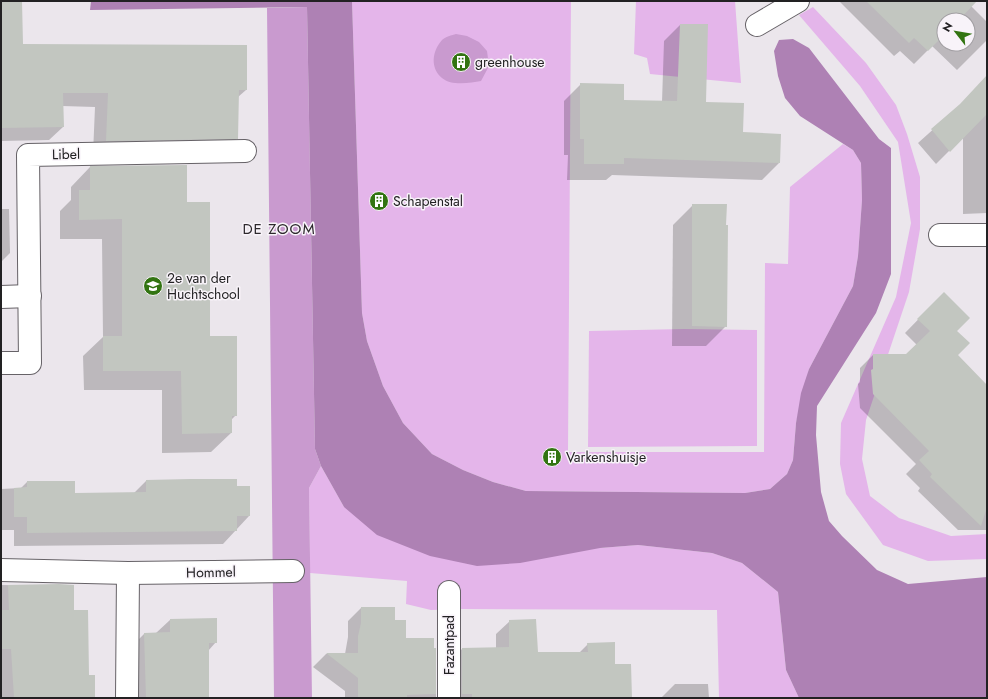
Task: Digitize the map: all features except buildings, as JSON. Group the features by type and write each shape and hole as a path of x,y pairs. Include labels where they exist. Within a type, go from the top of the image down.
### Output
{"street":[{"path":"757,25 798,1"},
{"name":"Libel","path":"1,363 30,363 28,155 245,151"},
{"path":"940,235 987,235"},
{"path":"1,297 30,296"},
{"name":"Hommel","path":"1,570 128,573 293,571"},
{"path":"127,698 128,573"},
{"name":"Fazantpad","path":"449,592 449,698"}],"shaded area":[{"path":"91,1 352,1 362,313 367,341 383,386 403,423 432,454 463,470 493,482 526,491 745,493 770,489 787,474 793,460 796,423 801,393 809,369 853,286 858,256 862,200 861,163 853,150 800,116 785,98 778,76 774,51 779,40 793,39 809,48 879,139 891,148 891,274 876,313 817,406 816,435 821,492 829,521 842,536 877,570 908,584 987,577 987,698 799,698 786,670 778,592 742,563 712,553 638,545 600,548 520,563 477,566 430,556 377,535 344,507 321,466 315,449 307,7 90,10"},
{"path":"352,1 571,1 568,452 764,452 765,263 788,264 790,187 843,144 853,150 861,163 862,200 858,256 853,286 809,369 796,423 793,460 787,474 770,489 745,493 526,491 493,482 463,470 432,454 403,423 383,386 367,341 362,313"},
{"path":"636,1 735,1 741,83 650,74 647,58 634,54"},
{"path":"307,7 315,449 321,466 309,488 312,698 274,698 267,8"},
{"path":"813,7 866,63 896,105 907,134 920,177 920,229 909,292 866,420 862,459 870,496 899,518 951,536 987,534 987,559 928,561 883,545 846,494 840,464 841,423 896,297 911,223 898,142 860,86 799,15"},
{"path":"456,34 467,36 479,42 487,51 489,66 481,81 455,83 446,81 438,74 434,64 434,54 436,49 442,40"},
{"path":"684,329 757,330 757,446 588,447 589,331"},
{"path":"321,466 344,507 600,548 638,545 712,553 742,563 778,592 786,670 799,698 719,698 717,610 431,610 406,604 407,581 310,573 309,488"}],"place":[{"name":"greenhouse","path":"461,62"},
{"name":"Schapenstal","path":"379,201"},
{"name":"2e van der Huchtschool","path":"153,286"},
{"name":"Varkenshuisje","path":"552,457"}],"district":[{"name":"DE ZOOM","path":"279,229"}]}
